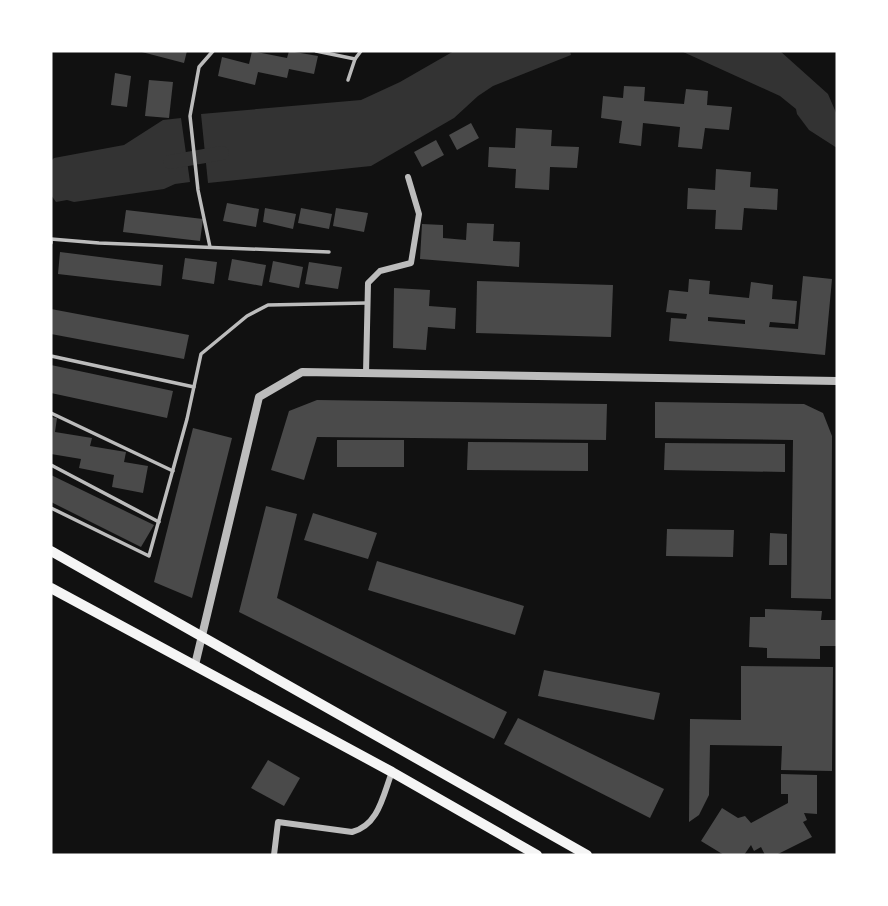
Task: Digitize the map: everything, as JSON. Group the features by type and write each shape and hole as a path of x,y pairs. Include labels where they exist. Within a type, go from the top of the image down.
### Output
{"main road":[{"path":"51,551 587,855"},
{"path":"51,587 392,772 537,855"}],"street":[{"path":"366,373 368,283 380,271 411,263 419,214 408,177"},
{"path":"195,665 259,397 302,372 837,381"},
{"path":"274,855 278,822 352,832 363,829 373,821 392,772"}],"lane":[{"path":"210,247 197,186 190,116 199,67 213,51"},
{"path":"316,51 355,58"},
{"path":"348,80 355,58 361,51"},
{"path":"51,243 51,239 329,252"},
{"path":"51,508 149,556 201,354 247,316 268,305 366,303"},
{"path":"51,355 194,387"},
{"path":"51,413 173,471"},
{"path":"51,465 159,522"}],"shaded area":[{"path":"454,51 570,51 571,55 493,86 454,118 371,166 208,183 201,114 361,100 400,82"},
{"path":"681,51 780,51 828,94 837,115 837,148 809,130 796,109 780,96"},
{"path":"181,118 190,182 164,189 74,202 56,202 51,195 51,161 54,158 124,145 163,120"}],"building":[{"path":"138,51 187,51 184,63"},
{"path":"252,51 287,58 289,51 318,56 314,74 289,69 287,78 258,72 255,85 218,76 222,57 249,64"},
{"path":"115,73 131,76 127,107 111,105"},
{"path":"149,80 173,82 169,118 145,116"},
{"path":"624,86 645,87 644,101 684,104 686,89 708,91 707,105 732,107 729,130 705,128 702,149 678,147 680,127 643,123 641,146 619,143 622,121 601,118 603,96 623,98"},
{"path":"471,123 479,138 457,150 449,135"},
{"path":"516,128 552,130 551,146 579,147 577,168 550,167 549,190 515,188 516,169 488,167 489,147 515,148"},
{"path":"436,140 444,155 422,167 414,152"},
{"path":"716,169 751,172 750,187 778,189 777,210 744,208 742,230 715,229 716,210 687,209 688,188 715,190"},
{"path":"227,203 259,209 256,227 223,221"},
{"path":"265,208 296,214 293,229 263,222"},
{"path":"301,208 332,214 329,229 298,223"},
{"path":"336,208 368,213 364,232 333,226"},
{"path":"126,210 203,219 200,241 123,232"},
{"path":"467,223 494,224 493,241 520,242 519,267 420,259 422,224 443,225 443,238 466,240"},
{"path":"60,252 163,265 161,286 58,274"},
{"path":"185,258 217,262 214,284 182,279"},
{"path":"232,259 266,265 262,286 228,280"},
{"path":"273,261 303,267 299,288 269,282"},
{"path":"309,262 342,267 338,289 305,284"},
{"path":"803,276 832,279 825,355 669,341 671,318 686,319 687,314 666,312 669,290 688,292 689,279 710,281 709,294 749,298 751,282 773,285 772,299 797,301 795,324 770,322 769,327 798,329","holes":["708,317 745,320 745,324 708,321"]},
{"path":"477,281 613,285 611,337 476,333"},
{"path":"394,288 430,290 429,306 456,308 455,329 428,327 426,350 393,348"},
{"path":"51,309 189,335 184,359 51,334"},
{"path":"51,365 173,391 167,418 51,393"},
{"path":"317,400 607,404 606,440 317,437 304,480 271,470 289,411"},
{"path":"655,402 804,404 823,413 832,436 831,599 791,598 793,440 655,438"},
{"path":"51,417 57,418 55,432 92,438 90,446 126,452 124,462 148,466 143,493 112,487 114,475 79,468 81,459 51,454"},
{"path":"193,428 232,438 192,598 154,582"},
{"path":"337,440 404,440 404,467 337,467"},
{"path":"468,442 588,443 588,471 467,470"},
{"path":"665,443 785,444 785,472 664,470"},
{"path":"51,475 154,525 141,547 51,502"},
{"path":"266,506 297,514 277,598 507,712 494,739 239,612"},
{"path":"313,513 377,533 368,559 304,540"},
{"path":"667,529 734,530 733,557 666,556"},
{"path":"770,533 787,534 787,565 769,565"},
{"path":"377,561 524,606 515,635 368,590"},
{"path":"765,609 822,611 821,620 837,620 836,646 820,646 820,659 767,658 767,648 749,647 750,617 765,617"},
{"path":"741,666 833,667 832,771 781,770 782,746 710,745 709,795 699,815 689,822 690,719 741,720"},
{"path":"544,670 660,693 654,720 538,696"},
{"path":"518,718 664,789 650,818 504,744"},
{"path":"268,760 300,778 284,806 251,788"},
{"path":"781,774 817,775 817,814 804,813 807,820 803,822 812,837 776,855 765,855 761,847 754,851 751,845 744,855 724,855 701,841 722,808 738,818 745,816 751,823 788,803 788,794 781,794"}],"waterway":[{"path":"170,162 222,153"}]}
